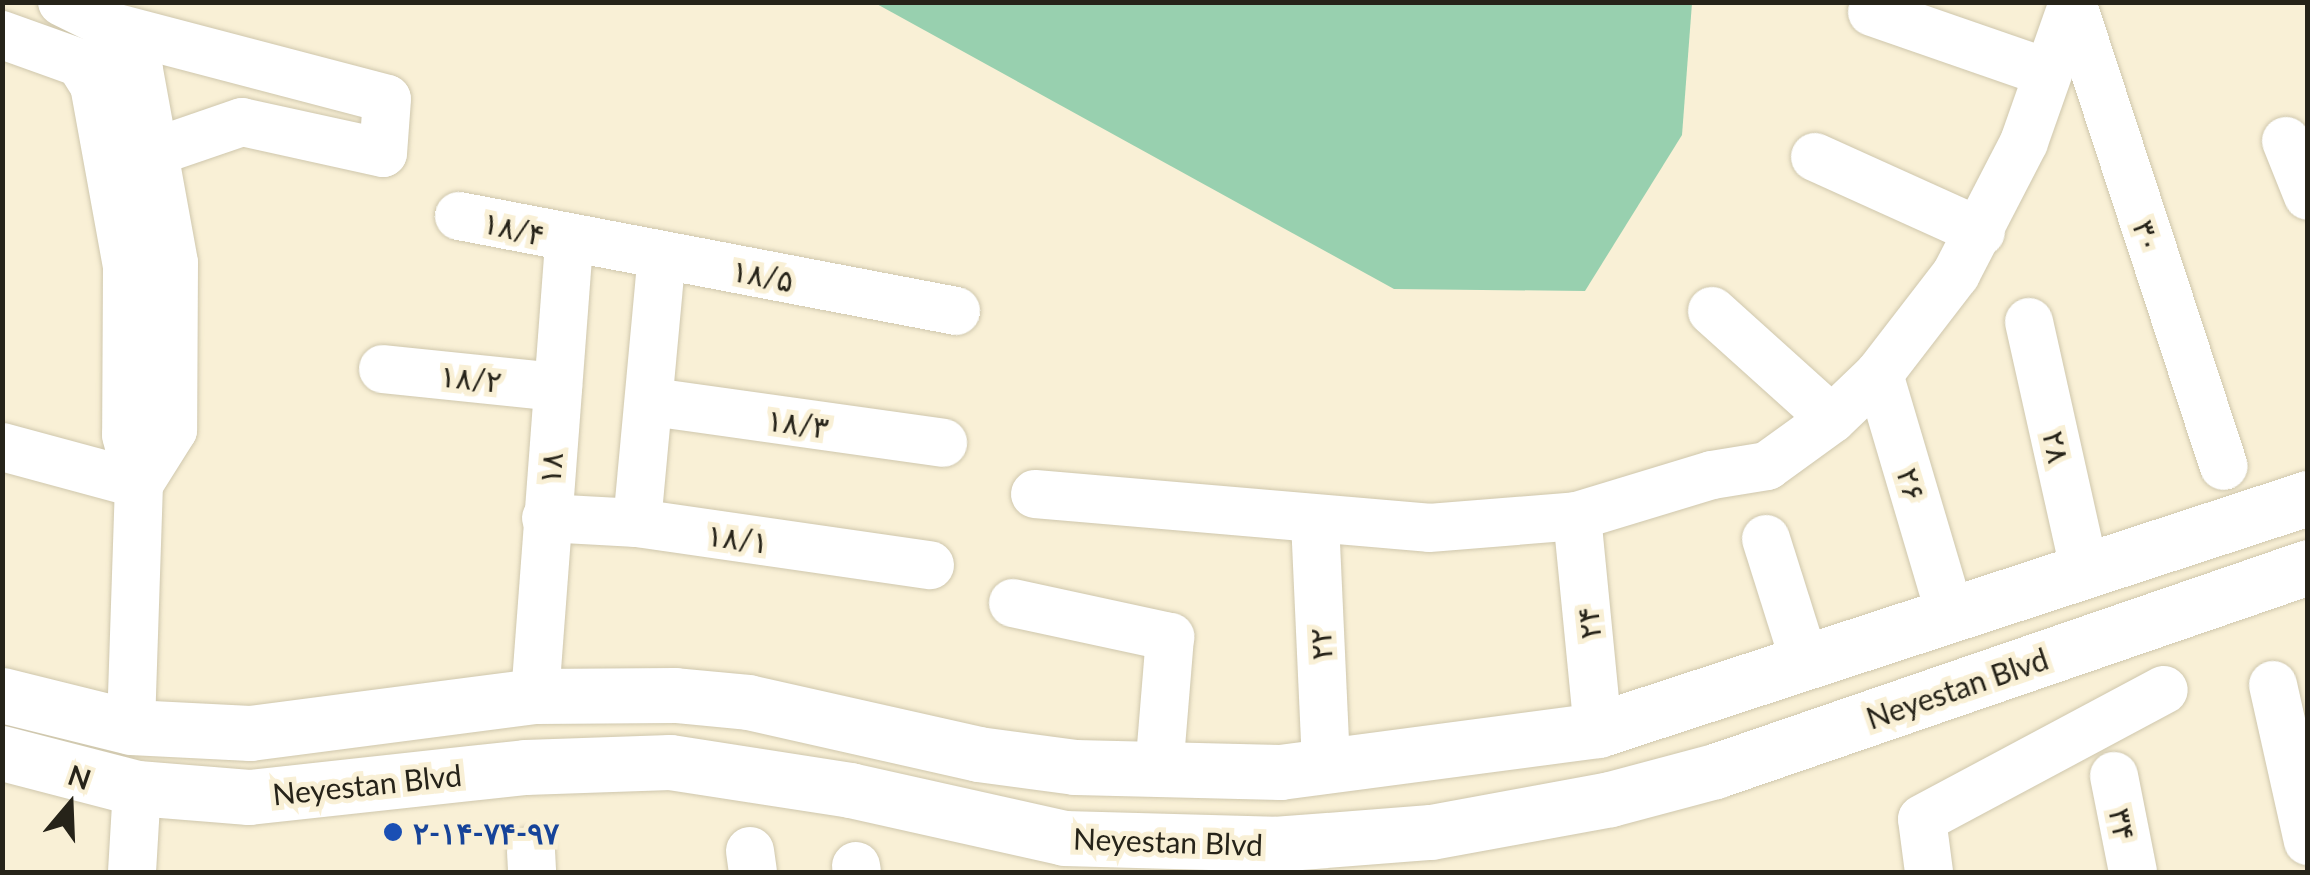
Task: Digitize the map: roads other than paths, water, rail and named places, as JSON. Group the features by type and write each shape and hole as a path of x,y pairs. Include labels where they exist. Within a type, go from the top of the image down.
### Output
{"main road":[{"path":"2,695 131,727 250,732 535,696 676,695 748,702 978,754 1160,772 1326,767 1598,730 2308,498"},
{"name":"Neyestan Blvd","path":"2,753 136,788 248,797 525,767 670,762 850,790 1064,838 1274,844 1431,832 1610,799 1715,771 2308,567"}],"street":[{"path":"62,2 113,27 387,99 383,153 242,122 152,153"},
{"path":"1035,494 1429,528 1577,516 1712,475 1766,466 1832,420 1879,374 1982,232 2048,73 2072,4"},
{"name":"۳۰","path":"2072,4 2224,466"},
{"path":"1872,12 2048,73"},
{"path":"113,27 139,70 174,264 173,430 139,484"},
{"path":"2,35 80,63 94,85 127,268 126,435 139,484 131,727"},
{"path":"2286,141 2308,196"},
{"path":"1814,157 1982,232"},
{"name":"۱۸/۴","path":"459,216 569,240"},
{"name":"۱۸/۵","path":"569,240 956,311"},
{"name":"۱۸","path":"535,696 569,240"},
{"path":"637,523 652,402 662,256"},
{"path":"1712,310 1832,420"},
{"name":"۲۸","path":"2030,322 2085,572"},
{"name":"۱۸/۲","path":"383,370 558,386"},
{"name":"۲۶","path":"1879,374 1944,594"},
{"name":"۱۸/۳","path":"652,402 943,443"},
{"path":"2,447 139,484"},
{"name":"۲۴","path":"1577,516 1598,730"},
{"name":"۱۸/۱","path":"546,518 637,523 930,565"},
{"name":"۲۲","path":"1315,521 1326,767"},
{"path":"1766,539 1805,663"},
{"path":"1014,603 1170,637 1160,772"},
{"path":"2274,685 2308,841"},
{"path":"1929,872 1922,819 2164,690"},
{"name":"۳۴","path":"2114,776 2133,872"},
{"path":"132,872 136,788"}],"place":[{"name":"۲-۱۴-۷۴-۹۷","path":"393,832"}]}
